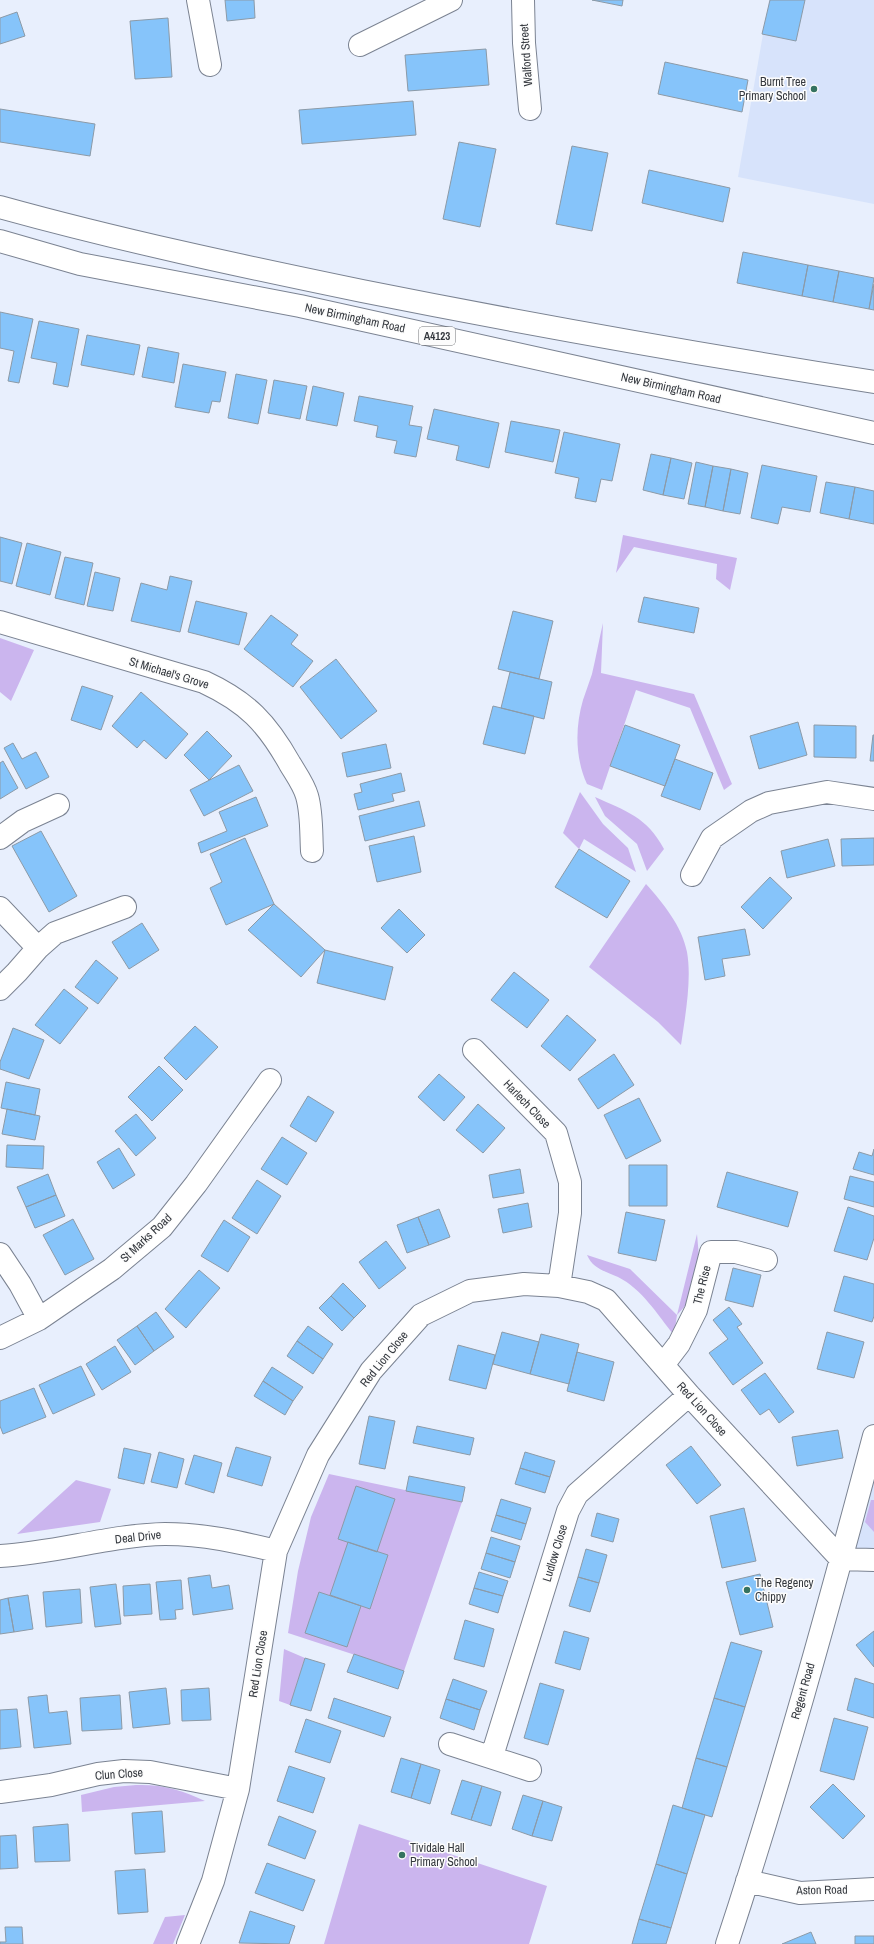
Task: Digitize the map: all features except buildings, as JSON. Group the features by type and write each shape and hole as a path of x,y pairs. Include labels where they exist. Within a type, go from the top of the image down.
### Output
{"main road":[{"path":"198,0 210,65"},
{"path":"360,45 451,0"},
{"name":"Walford Street","path":"523,0 524,43 530,109"},
{"name":"A4123","path":"0,207 87,231 292,277 425,304 729,359 874,382"},
{"path":"80,264 87,231"},
{"name":"New Birmingham Road","path":"0,241 80,264 300,306 874,433"},
{"path":"729,359 874,395"},
{"name":"St Michael's Grove","path":"0,622 204,682 234,697 250,709 268,728 297,775 307,796 312,851"},
{"path":"692,875 712,838 751,811 769,803 827,792 874,799"},
{"path":"0,838 23,821 58,804"},
{"path":"0,989 38,948 55,933 125,907"},
{"path":"0,908 38,948"},
{"name":"Harlech Close","path":"474,1050 556,1133 570,1182 570,1213 559,1286"},
{"name":"St Marks Road","path":"0,1338 39,1319 112,1269 162,1227 196,1184 270,1080"},
{"name":"The Rise","path":"663,1365 679,1344 696,1310 711,1252 736,1252 766,1260"},
{"path":"0,1254 20,1284 39,1319"},
{"name":"Red Lion Close","path":"188,1944 213,1881 238,1789 276,1551 318,1455 372,1371 422,1315 470,1291 524,1284 559,1286 588,1292 606,1300 689,1395 841,1559"},
{"name":"Ludlow Close","path":"492,1756 568,1511 577,1494 689,1395"},
{"name":"Regent Road","path":"727,1944 747,1882 841,1559 874,1436"},
{"name":"Deal Drive","path":"0,1556 25,1555 126,1538 165,1534 217,1537 276,1551"},
{"path":"841,1559 874,1560"},
{"path":"450,1744 492,1756 530,1770"},
{"name":"Clun Close","path":"0,1792 52,1786 98,1774 124,1771 150,1772 238,1789"},
{"name":"Aston Road","path":"747,1882 800,1893 874,1889"}],"shaded area":[{"name":"Burnt Tree Primary School","path":"769,0 874,0 874,204 738,177"},
{"path":"623,535 737,558 730,590 716,579 717,564 634,547 616,573"},
{"path":"603,623 601,673 694,694 732,784 724,790 690,708 636,690 602,790 587,784 578,753 580,710 592,674"},
{"path":"0,638 34,650 11,701 0,692"},
{"path":"580,792 603,824 628,848 636,872 584,839 579,849 563,833"},
{"path":"595,797 635,816 650,829 657,838 664,849 647,871 637,844 605,816"},
{"path":"646,884 671,915 681,933 687,952 689,974 681,1045 658,1022 589,967"},
{"path":"697,1234 699,1257 686,1305 677,1315"},
{"path":"587,1255 630,1269 677,1315 674,1335 642,1295 627,1282 596,1267"},
{"path":"874,1436 874,1560 841,1559"},
{"path":"329,1474 462,1502 404,1671 288,1633 298,1571 311,1517"},
{"path":"76,1480 111,1489 100,1522 17,1534"},
{"path":"871,1500 874,1500 874,1532 865,1522"},
{"path":"284,1649 305,1658 290,1705 279,1701"},
{"path":"136,1785 172,1788 205,1801 82,1812 81,1795 114,1787"},
{"name":"Tividale Hall Primary School","path":"359,1824 547,1886 529,1944 324,1944"},
{"path":"185,1915 173,1944 153,1944 165,1917"}],"place":[{"name":"Burnt Tree Primary School","path":"814,89"},
{"name":"The Regency Chippy","path":"747,1590"},
{"name":"Tividale Hall Primary School","path":"402,1855"}]}
